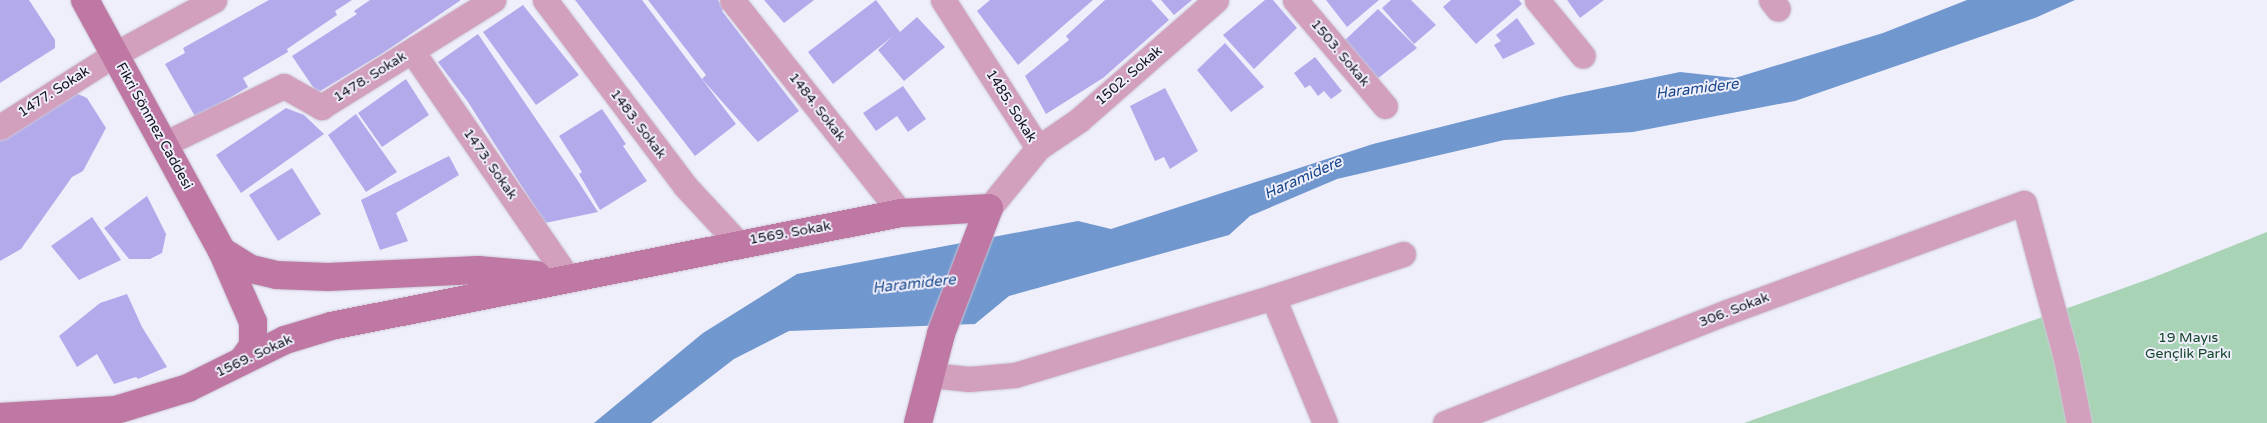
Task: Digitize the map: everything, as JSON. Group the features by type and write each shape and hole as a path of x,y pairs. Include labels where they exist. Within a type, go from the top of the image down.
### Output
{"street":[{"name":"Fikri Sönmez Caddesi","path":"85,0 222,251 253,322 253,346 242,361"},
{"name":"1477. Sokak","path":"0,127 114,54 214,0"},
{"name":"1478. Sokak","path":"164,144 284,86 321,107 493,0"},
{"name":"1483. Sokak","path":"545,0 684,186 738,243"},
{"name":"1484. Sokak","path":"732,0 901,213"},
{"name":"1502. Sokak","path":"1038,148 1079,120 1216,0"},
{"name":"1503. Sokak","path":"1295,0 1385,106"},
{"path":"1537,0 1583,56"},
{"name":"1485. Sokak","path":"948,2 1038,148 983,219"},
{"name":"1473. Sokak","path":"412,51 568,278"},
{"name":"306. Sokak","path":"1446,423 1727,312 2024,204 2066,358 2079,423"},
{"name":"1569. Sokak","path":"0,417 116,410 188,388 285,340 330,326 738,243 901,213 983,219"},
{"path":"918,423 941,334 983,219"},
{"name":"1569. Sokak","path":"222,251 251,269 276,275 328,277 478,270 568,278"},
{"path":"931,375 969,380 1015,375 1273,297 1403,254"},
{"path":"1273,297 1325,423"}],"green space":[{"name":"19 Mayıs Gençlik Parkı","path":"2267,232 2267,423 1744,423 2152,278"}],"water":[{"name":"Haramidere","path":"1967,0 2075,0 2035,18 1795,101 1633,132 1504,140 1337,179 1250,216 1229,235 1009,296 975,324 789,331 734,359 651,423 594,423 703,333 797,274 1078,221 1111,229 1373,144 1564,96 1680,72 1735,78 1883,33"}],"building":[{"path":"0,0 29,0 55,40 55,48 0,83"},
{"path":"269,0 352,0 335,11 337,15 287,49 288,52 243,78 248,87 196,118 165,64 185,53 183,48"},
{"path":"370,0 461,0 383,53 317,93 292,56 357,14 354,11"},
{"path":"575,0 642,0 736,124 695,156"},
{"path":"648,0 718,0 724,9 722,11 799,111 758,142 702,79 706,75"},
{"path":"764,0 814,0 784,23"},
{"path":"876,0 900,32 917,17 945,47 904,81 878,50 893,36 833,84 808,52"},
{"path":"990,0 1093,0 1018,65 977,11"},
{"path":"1105,0 1151,0 1169,20 1103,78 1046,114 1025,76 1069,40 1066,36"},
{"path":"1161,0 1192,0 1174,15"},
{"path":"1265,0 1273,0 1297,28 1254,69 1223,35"},
{"path":"1326,0 1379,0 1347,27"},
{"path":"1391,0 1411,0 1436,25 1414,44 1382,8"},
{"path":"1451,0 1519,0 1522,4 1476,44 1443,7"},
{"path":"1567,0 1604,0 1580,18"},
{"path":"523,5 579,75 536,105 483,32"},
{"path":"1378,9 1417,48 1377,79 1345,40"},
{"path":"1517,18 1535,44 1503,59 1494,45 1501,41 1496,35"},
{"path":"478,34 598,212 545,223 468,102 438,62"},
{"path":"1225,43 1264,87 1231,112 1197,70"},
{"path":"1315,57 1342,91 1331,99 1324,91 1318,96 1310,85 1305,88 1294,73"},
{"path":"406,79 429,115 382,147 358,113"},
{"path":"903,86 926,119 908,132 897,116 876,131 863,113"},
{"path":"1165,88 1198,151 1170,169 1164,157 1155,161 1130,106"},
{"path":"71,91 87,98 106,128 83,171 72,177 21,249 0,261 0,135"},
{"path":"286,108 304,115 324,134 241,193 216,155"},
{"path":"602,109 626,144 623,146 647,181 600,210 579,174 582,172 559,136"},
{"path":"356,114 397,172 366,192 328,135"},
{"path":"449,156 459,175 396,213 408,241 380,250 361,200"},
{"path":"292,168 321,214 278,241 249,195"},
{"path":"147,196 166,234 162,253 150,259 129,259 104,228"},
{"path":"92,217 121,260 79,280 51,246"},
{"path":"127,294 142,327 167,367 138,379 136,377 114,384 97,354 77,367 59,336 100,303"}]}
